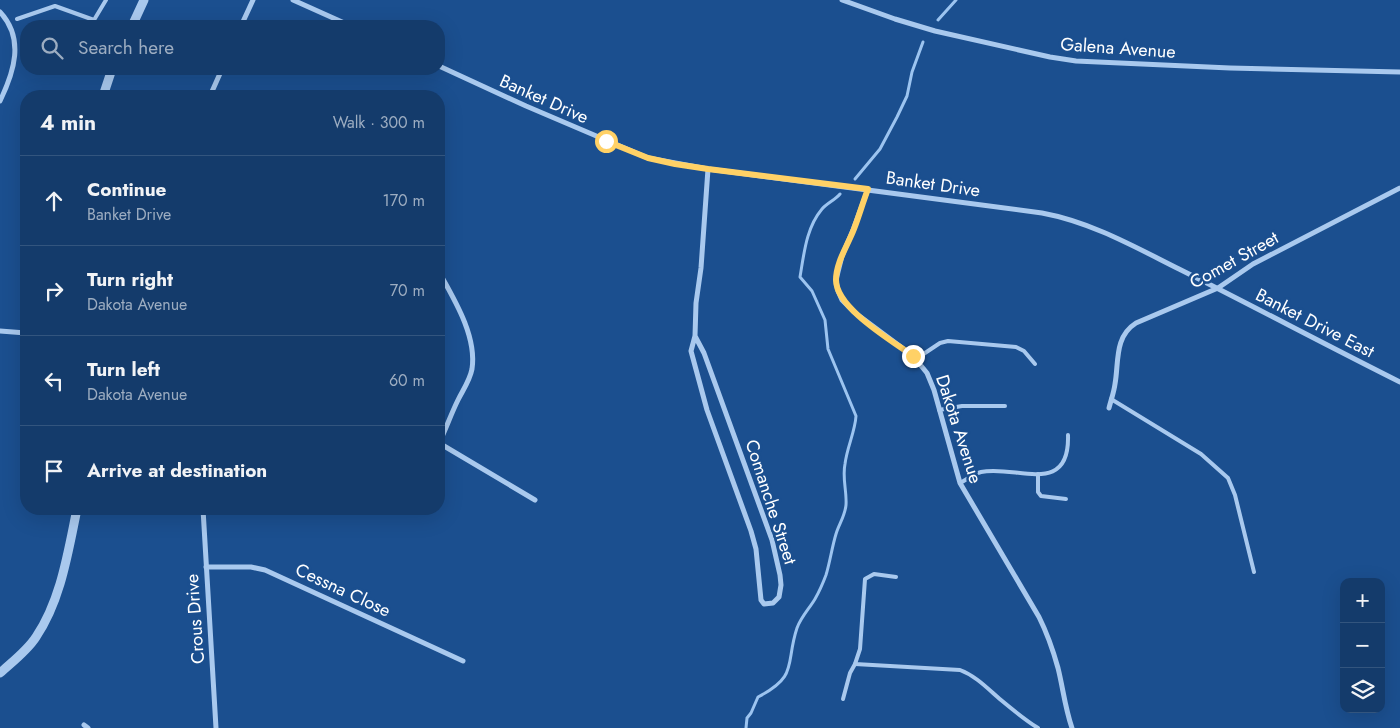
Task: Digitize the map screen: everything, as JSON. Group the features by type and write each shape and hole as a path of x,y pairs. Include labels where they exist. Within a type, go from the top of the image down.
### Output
{"street":[{"path":"135,20 144,0"},
{"path":"244,20 253,0"},
{"path":"293,0 338,20"},
{"name":"Galena Avenue","path":"842,0 935,31 1076,62 1400,72"},
{"path":"0,12 7,20 15,42 14,64 0,101"},
{"name":"Banket Drive","path":"445,69 648,158 708,169 1058,216 1098,229 1218,288"},
{"path":"105,90 110,75"},
{"path":"213,90 219,75"},
{"name":"Comanche Street","path":"695,336 704,353 772,540 781,585 779,597 770,604 764,604 761,600 756,549 751,531 707,410 691,352 695,336 696,303 701,268 708,169"},
{"name":"Comet Street","path":"1109,408 1115,385 1117,355 1124,332 1129,327 1218,288 1268,256 1400,188"},
{"name":"Dakota Avenue","path":"868,189 842,256 836,280 838,290 842,300 854,312 916,359 927,373 931,381 960,484 1039,616 1047,634 1058,668 1066,709 1072,728"},
{"path":"445,283 460,310 468,333 472,358 472,369 468,380 445,430"},
{"name":"Banket Drive East","path":"1218,288 1400,382"},
{"path":"0,332 20,333"},
{"path":"445,447 535,500"},
{"path":"0,673 35,639 47,618 60,583 76,515"},
{"name":"Crous Drive","path":"203,515 216,728"},
{"name":"Cessna Close","path":"206,567 251,566 264,570 463,661"}],"lane":[{"path":"17,19 55,6 94,20 106,0"},
{"path":"916,359 940,343 948,341 1016,347 1024,351 1035,364"},
{"path":"1111,399 1200,454 1228,478 1235,495 1254,572"},
{"path":"939,410 962,406 1005,406"},
{"path":"960,484 981,472 1048,473 1065,461 1068,454 1068,435"},
{"path":"1038,474 1038,492 1041,496 1066,499"},
{"path":"843,699 860,649 865,579 874,574 896,577"},
{"path":"855,664 960,670 966,672 982,682 1038,728"}],"waterway":[{"path":"938,20 956,0"},
{"path":"855,179 880,149 897,117 907,96 912,72 923,42"},
{"path":"746,728 747,718 758,697 780,682 785,675 797,628 824,581 836,534 845,509 844,469 856,416 828,349 825,320 812,291 800,277 806,242 812,224 822,209 840,194"}],"route":[{"path":"606,141 648,158 675,164 868,189 838,268 836,280 838,290 842,300 854,312 913,356"}]}
